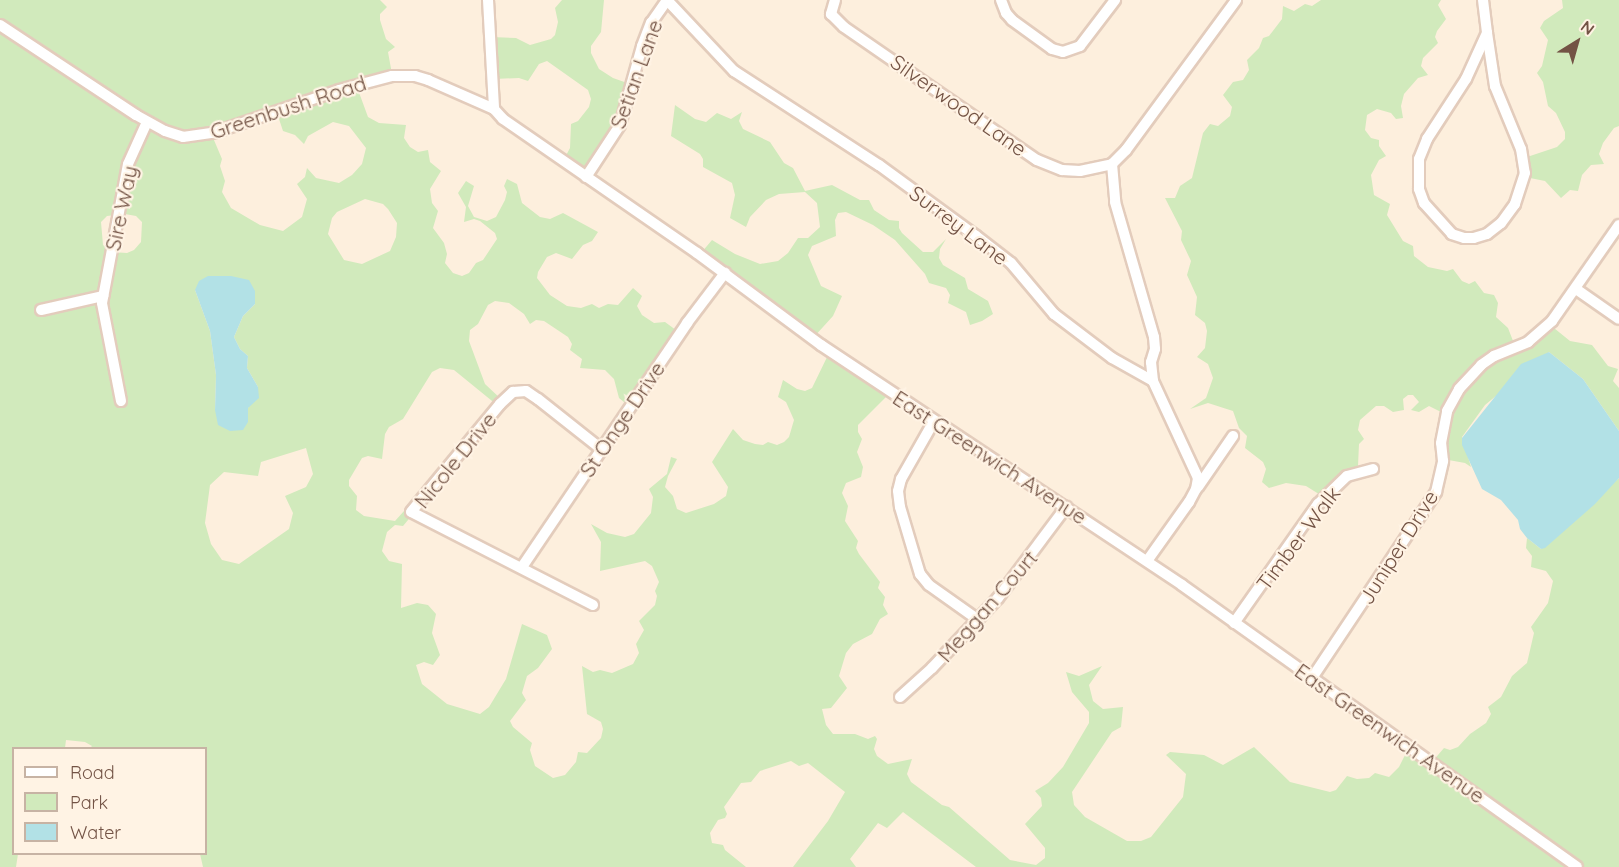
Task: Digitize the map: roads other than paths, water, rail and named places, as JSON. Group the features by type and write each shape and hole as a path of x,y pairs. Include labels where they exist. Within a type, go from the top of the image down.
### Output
{"street":[{"path":"488,0 494,109"},
{"name":"Setian Lane","path":"586,177 620,125 651,22 667,0"},
{"name":"Surrey Lane","path":"667,0 734,71 879,165 976,236 1011,263 1054,314 1112,358 1153,381"},
{"name":"Silverwood Lane","path":"835,0 831,14 834,20 1038,160 1062,170 1080,171 1112,164"},
{"path":"1001,0 1012,20 1052,49 1063,52 1080,46 1115,0"},
{"path":"1196,489 1198,478 1196,468 1153,381 1151,362 1155,349 1154,337 1115,202 1112,164 1126,150 1236,0"},
{"path":"1483,0 1486,33 1496,86 1521,149 1525,173 1515,204 1501,223 1487,234 1464,238 1452,234 1424,203 1419,189 1418,168 1427,139 1466,79 1486,33"},
{"name":"Greenbush Road","path":"0,25 147,122 172,134 194,137 371,81 405,75 428,80 494,109"},
{"name":"East Greenwich Avenue","path":"494,109 525,136 725,273 821,345 1147,561 1577,867"},
{"name":"Sire Way","path":"121,400 102,303 128,164 147,122"},
{"name":"Juniper Drive","path":"1312,678 1436,492 1443,461 1441,443 1447,411 1467,377 1494,356 1528,342 1540,333 1576,289 1619,225"},
{"name":"St Onge Drive","path":"522,567 601,449 725,273"},
{"path":"1576,289 1619,320"},
{"path":"40,310 103,296"},
{"name":"Nicole Drive","path":"593,605 411,512 500,404 513,392 526,391 601,449"},
{"path":"934,421 901,479 898,491 900,507 920,574 929,585 977,619"},
{"path":"1147,561 1233,436"},
{"name":"Timber Walk","path":"1234,623 1318,504 1347,476 1373,469"},
{"name":"Meggan Court","path":"900,697 932,668 1016,578 1066,507"}],"water":[{"path":"208,276 231,276 249,280 255,291 255,304 243,316 234,337 240,349 248,356 247,368 258,387 259,398 248,408 248,422 243,430 230,431 218,425 215,410 216,375 210,331 195,290 199,281"},
{"path":"1549,352 1583,379 1619,431 1619,478 1595,504 1541,549 1527,538 1520,529 1518,520 1501,500 1482,489 1462,445 1462,438 1521,364"}]}
